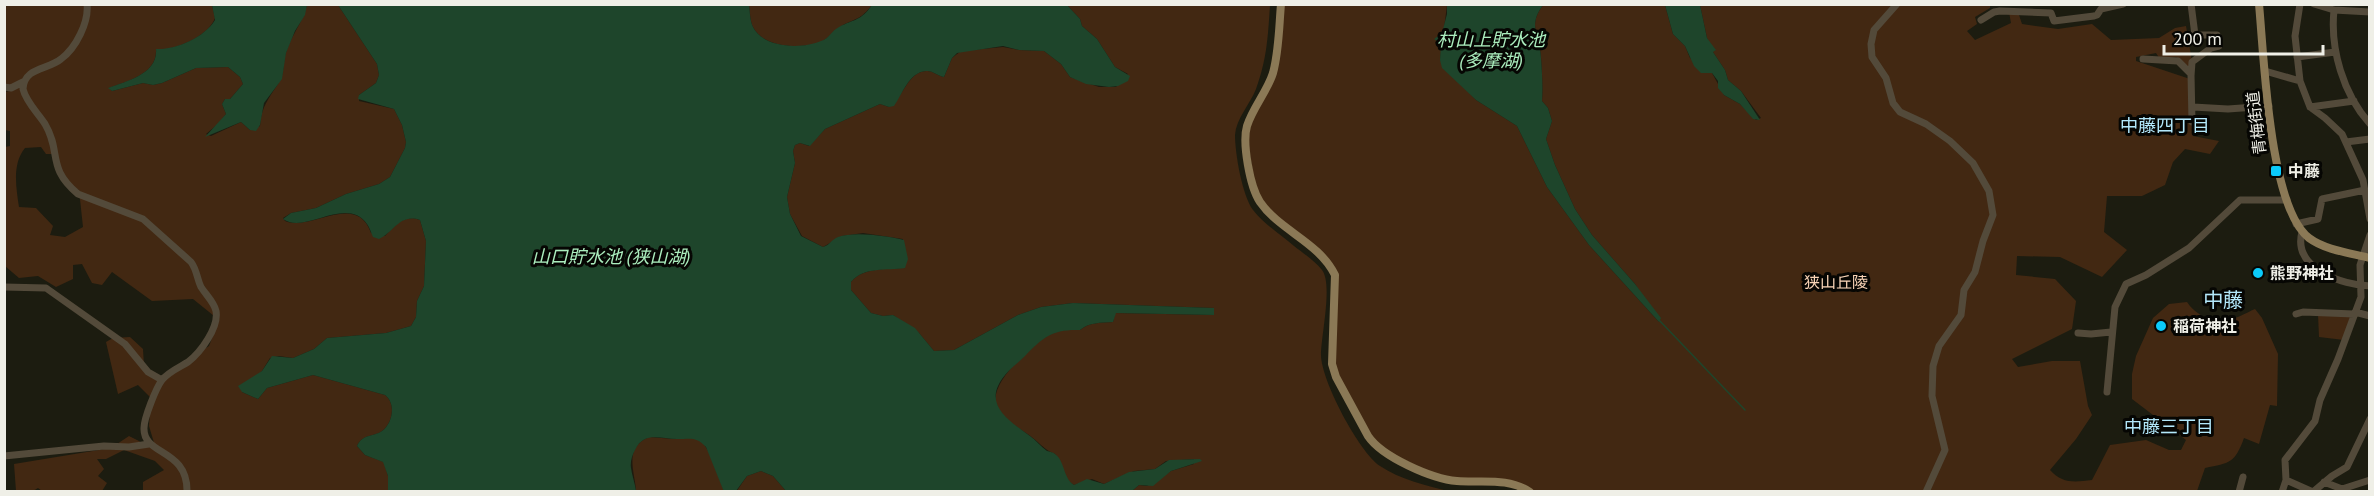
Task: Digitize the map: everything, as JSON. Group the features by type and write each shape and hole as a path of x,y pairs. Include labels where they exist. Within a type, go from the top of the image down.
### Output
{"main road":[{"path":"1281,4 1273,72 1268,87 1247,124 1246,148 1251,179 1262,204 1319,253 1335,275 1331,356 1336,377 1373,445 1386,455 1449,480 1507,482 1530,492"},
{"name":"青梅街道","path":"2259,4 2274,152 2296,224 2302,232 2319,244 2366,257"}],"street":[{"path":"4,87 23,82 27,76 60,61 67,54 86,20 87,4"},
{"path":"1897,4 1874,30 1871,44 1872,57 1886,78 1893,103 1900,111 1926,124 1950,141 1973,163 1989,191 1993,215 1975,272 1964,290 1961,315 1942,342 1934,359 1931,392 1945,450 1926,492"},
{"path":"1981,21 2000,10 2051,13 2054,21 2094,16 2101,9 2123,4"},
{"path":"2191,4 2195,35 2217,35 2219,46 2211,48 2192,62 2192,122"},
{"path":"2300,4 2295,36 2300,81 2310,107 2342,134 2363,180 2370,219"},
{"path":"2314,4 2334,10 2370,12"},
{"path":"2334,10 2332,28 2339,68 2354,101 2370,124"},
{"path":"2297,57 2336,52"},
{"path":"2143,59 2178,61 2191,76"},
{"path":"2265,71 2300,81"},
{"path":"23,82 24,94 51,136 56,163 62,179 78,194 148,221 191,262 196,269 200,285 213,304 216,318 209,336 191,360 162,380 144,424 145,437 149,444 176,460 185,476 187,492"},
{"path":"2310,107 2354,101"},
{"path":"2193,107 2228,109 2269,106"},
{"path":"2346,142 2370,139"},
{"path":"2296,224 2318,219 2322,199 2365,190"},
{"path":"2107,392 2115,307 2126,284 2146,275 2189,248 2240,200 2287,200"},
{"path":"2302,232 2304,251 2311,265 2330,277 2370,286"},
{"path":"2282,492 2286,480 2285,460 2315,421 2322,394 2361,297 2359,285 2370,235"},
{"path":"4,286 46,288 125,344 148,372 162,380"},
{"path":"2300,312 2354,313 2370,316"},
{"path":"2078,333 2111,332"},
{"path":"2286,480 2313,492 2348,467 2370,418"},
{"path":"4,456 149,444"},
{"path":"2239,492 2243,477"},
{"path":"2324,482 2338,489 2350,489 2370,480"}],"green space":[{"path":"5,5 212,5 215,18 206,31 181,45 156,50 152,65 146,71 109,88 112,91 143,83 153,85 196,68 228,67 240,77 243,84 230,99 225,99 222,104 226,114 206,134 211,136 241,122 250,130 260,126 264,108 280,81 287,49 307,5 338,5 377,64 379,75 376,83 359,95 359,101 394,109 402,125 405,148 390,177 379,184 346,194 316,208 291,213 283,218 285,221 296,223 332,215 355,215 364,221 371,233 385,236 396,225 409,218 420,220 426,241 424,286 417,301 416,317 411,326 386,333 327,338 314,349 293,358 279,356 270,358 262,371 242,392 258,399 267,388 313,375 385,395 392,408 389,423 379,433 362,439 357,446 365,455 384,462 388,476 388,491 143,491 143,482 164,470 155,461 124,450 106,459 97,459 104,469 98,476 107,483 102,491 42,491 38,488 33,491 16,491 14,464 111,448 129,436 145,447 155,446 149,426 151,398 138,385 118,394 106,342 113,338 130,337 143,349 144,366 159,378 209,346 219,320 193,299 152,301 112,272 102,285 92,283 82,264 73,265 73,279 56,287 38,276 19,278 5,266 5,147 10,146 10,131 5,130 4,92 10,91 5,85","holes":["41,147 46,154 52,154 62,181 79,190 83,227 65,237 50,235 53,226 36,208 19,207 16,176 21,154 25,148"]},
{"path":"749,5 872,5 862,16 843,25 821,42 794,46 774,43 758,34 752,25"},
{"path":"1067,5 1270,5 1263,68 1235,135 1242,184 1249,203 1262,220 1322,270 1326,287 1321,355 1323,366 1334,397 1362,446 1371,458 1388,471 1413,482 1448,491 1132,491 1139,485 1147,486 1171,471 1194,464 1194,459 1166,461 1155,469 1134,471 1104,484 1092,479 1074,485 1068,481 1055,454 1010,422 998,409 996,394 1008,372 1038,342 1056,331 1080,330 1091,324 1113,322 1115,313 1214,315 1214,308 1073,303 1041,307 1018,315 954,350 934,351 919,333 893,315 883,316 871,313 851,290 851,282 861,274 874,270 902,268 903,239 863,233 842,236 823,247 802,236 790,214 787,197 795,163 793,151 795,145 800,143 809,146 825,129 880,104 889,107 914,76 920,73 928,71 944,77 952,58 961,51 1003,47 1044,51 1061,64 1070,77 1099,87 1116,87 1128,74 1115,67 1097,39 1082,26 1080,19"},
{"name":"狭山丘陵","path":"1281,5 1447,5 1440,60 1476,100 1517,126 1547,187 1589,245 1659,322 1635,284 1592,235 1575,209 1555,165 1546,139 1552,121 1548,108 1542,101 1541,58 1535,25 1543,5 1665,5 1673,34 1685,46 1690,58 1712,73 1724,95 1740,104 1756,120 1761,118 1741,91 1728,80 1725,70 1713,52 1707,38 1700,5 1990,5 1990,8 1975,17 1977,24 1967,31 1975,40 2011,23 2009,12 2018,12 2022,24 2058,29 2092,24 2111,40 2159,38 2175,28 2186,26 2194,73 2176,57 2160,59 2156,53 2136,57 2136,61 2193,80 2193,136 2219,141 2210,154 2185,149 2173,162 2165,185 2142,196 2107,196 2104,232 2127,250 2102,277 2060,257 2017,256 2016,275 2055,279 2076,301 2072,329 2012,359 2018,367 2052,361 2080,361 2088,406 2092,415 2076,439 2050,470 2059,478 2069,481 2092,480 2110,445 2146,440 2169,450 2181,450 2186,440 2132,399 2132,374 2136,356 2153,318 2169,304 2187,302 2203,316 2219,321 2232,319 2255,309 2262,318 2278,354 2277,406 2270,405 2259,444 2244,438 2234,457 2226,463 2205,468 2197,491 1530,492 1521,486 1443,478 1373,445 1336,377 1335,275 1257,196 1246,132 1268,87"},
{"path":"2318,314 2351,315 2344,340 2319,337"},
{"path":"649,437 674,439 693,437 702,441 710,454 724,491 636,491 633,454 636,447"},
{"path":"761,471 773,476 786,491 736,492 747,476"}],"water":[{"path":"212,5 307,5 305,15 286,53 282,79 264,103 260,125 256,131 250,130 241,122 205,137 226,114 222,104 225,99 230,99 243,84 240,77 228,67 196,68 153,85 143,83 112,91 108,88 132,79 147,70 155,58 156,49 180,45 204,32 215,20"},
{"name":"山口貯水池 (狭山湖)","path":"338,5 749,5 752,25 758,34 775,43 794,46 824,40 836,29 861,17 872,5 1067,5 1080,19 1082,26 1097,39 1115,67 1130,76 1128,81 1109,87 1086,84 1070,77 1061,64 1044,51 1019,50 1003,46 957,53 952,58 944,77 928,71 915,75 894,106 880,104 825,129 810,146 800,143 795,145 793,151 795,163 787,197 790,214 801,236 823,247 838,237 853,234 904,240 908,259 905,268 862,273 851,282 851,290 871,313 883,316 893,315 915,328 934,351 954,350 1018,315 1041,307 1073,303 1214,308 1214,315 1116,313 1113,322 1095,323 1080,330 1055,333 1037,344 1007,373 997,389 996,397 998,405 1008,419 1047,451 1058,457 1070,482 1074,485 1087,479 1104,484 1129,472 1155,469 1169,460 1200,459 1202,461 1171,471 1153,486 1139,485 1132,491 786,491 773,476 761,471 747,476 736,491 724,492 706,447 702,443 693,439 653,437 643,440 632,457 631,466 636,491 388,491 388,476 383,462 365,455 357,446 362,439 379,433 389,423 392,408 385,395 313,375 267,388 258,399 242,392 238,386 262,371 272,356 293,358 314,349 327,338 386,333 411,326 416,317 417,301 424,286 426,241 420,220 402,221 379,239 373,237 367,224 358,216 348,213 292,223 283,219 291,213 316,208 346,194 379,184 390,177 405,148 402,125 394,109 358,99 359,95 376,83 379,75 377,64"},
{"name":"村山上貯水池 (多摩湖)","path":"1447,5 1543,5 1535,25 1541,58 1542,101 1548,108 1552,121 1546,139 1555,165 1575,209 1592,235 1635,284 1661,318 1659,322 1589,245 1547,187 1517,126 1476,100 1442,68 1441,44 1434,39 1442,33"},
{"path":"1665,5 1700,5 1707,38 1716,50 1713,52 1725,70 1728,80 1741,91 1760,120 1753,119 1740,104 1724,95 1718,88 1718,81 1712,73 1701,73 1694,66 1685,46 1673,34"}],"waterway":[{"path":"1659,320 1745,410"}],"place":[{"name":"中藤","path":"2276,171"},
{"name":"熊野神社","path":"2258,273"},
{"name":"稲荷神社","path":"2161,326"}],"district":[{"name":"中藤四丁目","path":"2165,126"},
{"name":"中藤","path":"2223,300"},
{"name":"中藤三丁目","path":"2169,427"}]}
